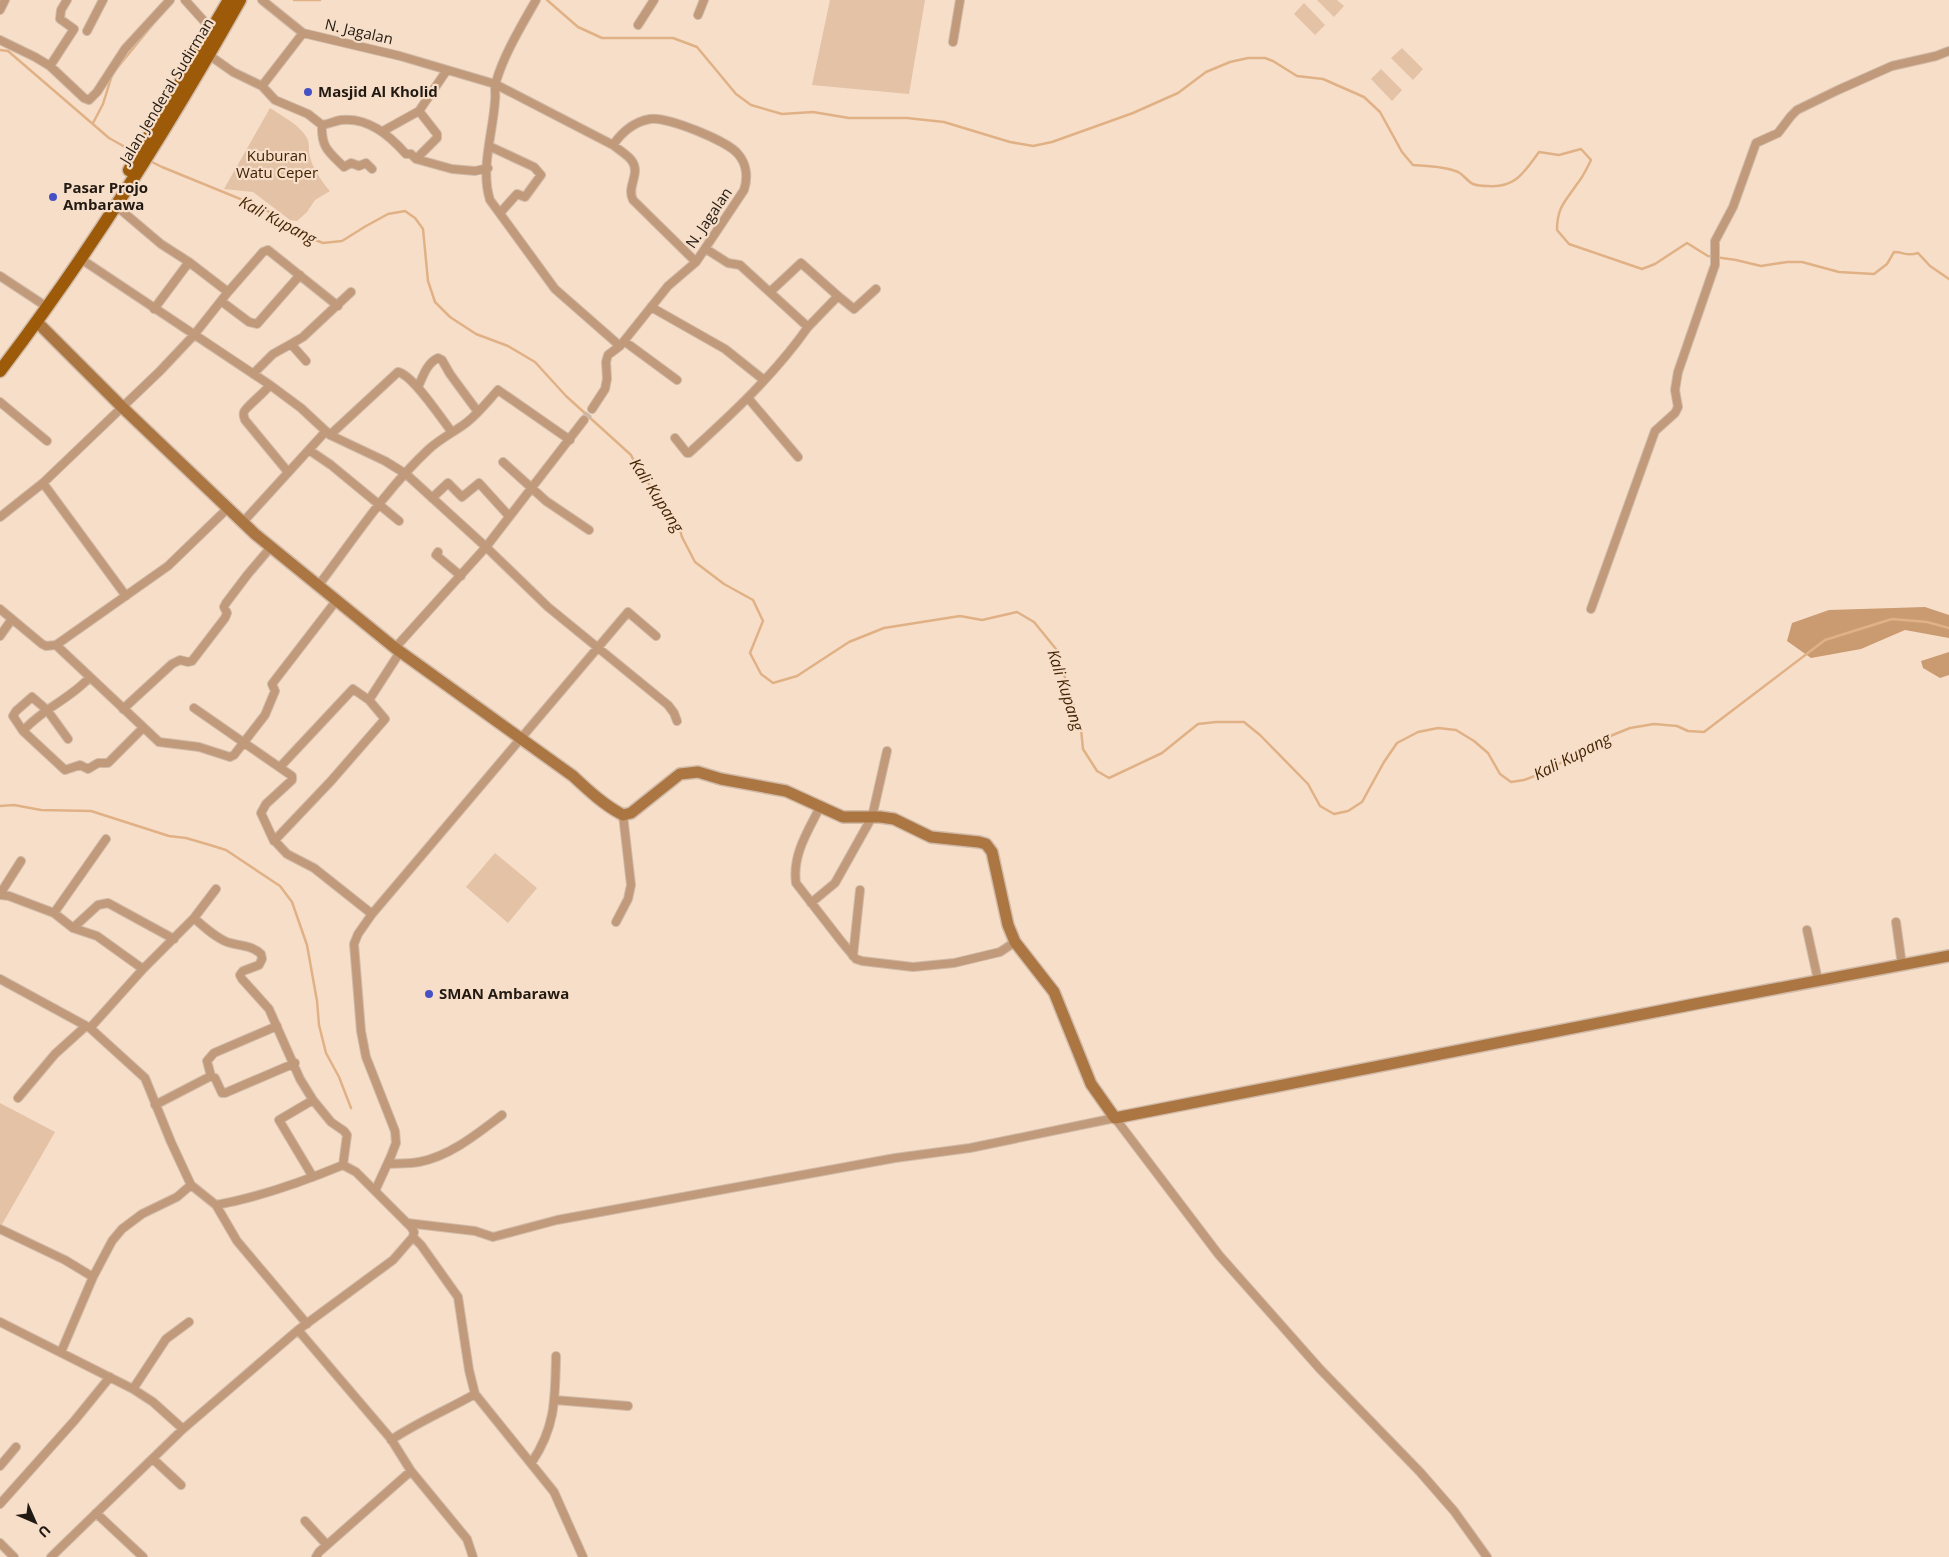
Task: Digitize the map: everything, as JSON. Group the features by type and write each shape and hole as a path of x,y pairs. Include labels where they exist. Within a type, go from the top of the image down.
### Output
{"main road":[{"name":"Jalan Jenderal Sudirman","path":"0,371 81,259 115,205 229,0"},
{"name":"Jalan Jenderal Sudirman","path":"150,142 208,55 240,0"},
{"name":"Jalan Jenderal Sudirman","path":"0,357 41,303 137,164"}],"street":[{"path":"0,10 5,0"},
{"path":"50,66 74,29 60,19 61,10 67,0"},
{"path":"87,31 103,0"},
{"path":"0,40 50,66 84,98 89,100 119,56 170,0"},
{"path":"185,0 212,30"},
{"name":"N. Jagalan","path":"262,0 303,33 400,56 495,84 613,145 630,158 636,168 630,188 632,200 696,262"},
{"path":"536,0 515,38 495,84 487,192 490,200 555,289 622,343 677,380"},
{"path":"638,25 654,0"},
{"path":"698,15 704,0"},
{"path":"952,42 960,0"},
{"name":"N. Jagalan","path":"262,86 303,33"},
{"path":"1591,609 1655,431 1675,414 1678,407 1675,390 1678,372 1715,265 1715,241 1733,207 1756,143 1778,133 1797,110 1838,90 1892,66 1936,56 1949,51"},
{"path":"208,55 233,72 262,86 275,100 308,114 322,125"},
{"path":"383,131 419,111 447,70"},
{"path":"416,159 437,138 437,134 419,111"},
{"name":"N. Jagalan","path":"592,409 605,389 608,354 622,343 668,286 696,262 744,190 747,179 744,165 738,153 722,142 666,119 651,118 634,124 620,135 613,145"},
{"path":"322,125 341,120 362,122 383,131 406,154 411,154 416,159 452,169 475,171 488,168"},
{"path":"322,125 321,138 326,149 344,167 351,163 359,166 366,163 372,169"},
{"path":"489,146 534,167 541,176 525,197 517,194 500,213"},
{"path":"115,205 161,244 189,262 228,292"},
{"path":"706,249 728,263 740,265 808,327"},
{"path":"0,517 43,483 160,371 194,335 265,250 268,250 338,306"},
{"path":"81,259 270,385 301,408 328,433 385,461 406,474 548,607 668,705 678,721"},
{"path":"154,308 189,262"},
{"path":"770,292 801,263 854,309 876,289"},
{"path":"221,301 249,322 258,324 300,275"},
{"path":"0,276 41,303"},
{"path":"253,374 273,354 303,337 352,292"},
{"path":"675,438 689,453 748,398 798,342 808,327 838,296"},
{"path":"651,307 724,349 764,380"},
{"path":"37,322 227,509 271,547 397,650 573,776 599,799 623,815 631,813 680,774 698,772 721,779 786,791 843,817 894,819 931,837 986,844 994,856 1008,925 1015,942 1054,992 1091,1084 1219,1255 1320,1369 1420,1472 1454,1512 1487,1557"},
{"path":"291,344 306,361"},
{"path":"418,387 424,373 433,360 438,358 442,360 478,412"},
{"path":"243,522 308,450 398,372 402,372 418,387 451,431"},
{"path":"270,385 262,396 245,410 244,414 246,420 288,472"},
{"path":"318,586 379,506 428,450 451,431 466,423 497,392 500,391 570,440"},
{"path":"748,398 798,456"},
{"path":"0,402 47,441"},
{"path":"368,700 397,650 486,547 584,420"},
{"path":"308,450 331,465 399,521"},
{"path":"503,462 530,488 589,530"},
{"path":"432,498 448,483 462,497 479,482 509,516"},
{"path":"43,483 126,596"},
{"path":"0,609 42,644 46,646 56,645 178,557 227,509"},
{"path":"123,710 172,664 180,660 188,662 192,660 226,618 227,613 224,607 226,603 271,547"},
{"path":"438,552 436,555 461,576"},
{"path":"56,645 159,742 199,747 226,757 234,755 265,715 276,691 272,684 336,601"},
{"path":"375,1191 396,1143 395,1131 380,1095 361,1031 354,944 358,934 372,914 628,612 656,636"},
{"path":"0,636 12,619"},
{"path":"23,731 47,710 79,690 89,678"},
{"path":"274,840 331,781 385,719 368,700 353,689 280,767"},
{"path":"68,739 47,710 31,697 13,716 23,731 65,770 80,765 88,769 98,764 110,762 143,728"},
{"path":"194,708 293,778 266,804 261,813 274,840 287,854 318,872 372,914"},
{"path":"811,903 835,883 872,817 887,751"},
{"path":"820,807 798,854 794,870 796,883 856,959 873,963 913,967 946,964 988,956 1000,952 1015,942"},
{"path":"616,922 628,898 631,885 623,815"},
{"path":"54,913 106,839"},
{"path":"21,860 0,895 9,896 54,913 73,928 97,936 143,969"},
{"path":"18,1098 55,1054 88,1027 194,918 216,889"},
{"path":"853,956 860,890"},
{"path":"73,928 98,905 108,903 174,939"},
{"path":"194,918 218,938 257,950 261,954 260,964 243,971 240,975 269,1009 295,1063 300,1078 313,1100 331,1122 347,1135 343,1165"},
{"path":"1896,922 1902,965"},
{"path":"1807,930 1818,980"},
{"path":"407,1223 475,1231 494,1237 557,1220 895,1158 970,1148 1818,980 1949,956"},
{"path":"0,980 88,1027 145,1078 170,1142 191,1185 216,1204 236,1241 307,1324"},
{"path":"277,1026 214,1053 207,1062 211,1076 215,1078 222,1093 225,1093 295,1063"},
{"path":"155,1105 211,1076"},
{"path":"313,1100 279,1120 313,1177"},
{"path":"388,1164 418,1162 446,1153 470,1139 502,1115"},
{"path":"216,1204 247,1199 343,1165"},
{"path":"343,1165 356,1172 407,1223 414,1232 414,1238 458,1297 469,1370 475,1394 532,1462 554,1492 583,1557"},
{"path":"61,1352 93,1277 112,1241 122,1229 142,1214 177,1197 191,1185"},
{"path":"0,1229 65,1260 93,1277"},
{"path":"51,1557 183,1429 298,1330 393,1260 414,1238"},
{"path":"0,1322 26,1337 61,1352 86,1367 133,1389 153,1402 183,1429"},
{"path":"133,1389 166,1339 189,1322"},
{"path":"298,1330 391,1440 412,1472 467,1539 473,1557"},
{"path":"532,1462 543,1445 553,1417 556,1356"},
{"path":"0,1504 76,1420 110,1377"},
{"path":"391,1440 416,1424 475,1394"},
{"path":"555,1400 628,1406"},
{"path":"0,1466 16,1447"},
{"path":"153,1459 181,1485"},
{"path":"316,1557 412,1472"},
{"path":"96,1513 143,1557"},
{"path":"305,1521 328,1545"},
{"path":"0,1543 14,1557"}],"green space":[{"path":"830,0 925,0 909,94 812,85"},
{"path":"1317,0 1337,0 1344,6 1334,17"},
{"path":"1304,3 1325,25 1315,35 1294,14"},
{"path":"1402,48 1423,69 1413,80 1391,58"},
{"path":"1381,69 1402,90 1392,101 1371,79"},
{"name":"Kuburan Watu Ceper","path":"270,108 304,133 308,140 309,154 313,165 321,180 330,191 315,200 307,212 297,221 290,220 253,192 224,189"},
{"path":"495,853 537,888 508,923 466,887"},
{"path":"0,1103 55,1132 1,1226 0,1225"}],"shaded area":[{"path":"1925,607 1949,615 1949,638 1905,630 1861,649 1811,658 1787,641 1792,623 1829,610"},
{"path":"1949,652 1949,675 1940,678 1923,668 1921,661"}],"waterway":[{"path":"294,0 320,0"},
{"path":"547,0 578,27 602,38 673,38 697,47 736,94 751,105 782,114 813,112 849,118 907,118 944,122 1010,142 1033,146 1052,142 1133,113 1178,93 1206,72 1230,62 1248,58 1265,58 1297,76 1323,79 1364,97 1380,112 1402,152 1413,165 1453,170 1475,185 1498,186 1512,181 1524,172 1539,152 1559,155 1581,149 1591,160 1562,205 1558,216 1557,230 1569,244 1642,269 1655,264 1687,243 1708,256 1761,266 1802,262 1839,272 1874,274 1887,264 1894,252 1918,253 1930,266 1949,279"},
{"path":"117,68 158,18"},
{"name":"Kali Kupang","path":"0,50 8,51 109,138 134,152"},
{"path":"93,123 103,104 112,75"},
{"name":"Kali Kupang","path":"150,161 265,209 297,233 323,243 342,241 388,214 405,211 415,218 423,229 428,281 435,302 450,317 476,334 508,346 535,362 566,396 631,455 639,471 677,520 682,537 695,562 724,584 753,600 763,621 750,653 761,674 773,683 797,676 849,642 884,628 960,616 982,620 1017,612 1034,622 1056,649 1081,729 1083,749 1097,771 1109,778 1162,753 1198,724 1244,722 1260,735 1308,784 1320,806 1334,814 1348,811 1362,802 1397,743 1418,732 1438,728 1456,730 1474,741 1488,753 1500,774 1511,782 1524,780 1550,770 1588,745 1630,728 1654,724 1677,726 1688,731 1704,732 1825,640 1892,619 1927,622 1949,628"},
{"path":"0,806 14,805 41,810 91,811 169,836 186,838 226,850 280,886 292,902 307,945 317,1001 319,1025 326,1053 339,1077 351,1108"}],"tunnel":[{"path":"584,420 592,409"}],"place":[{"name":"Masjid Al Kholid","path":"308,92"},
{"name":"Pasar Projo Ambarawa","path":"53,197"},
{"name":"SMAN Ambarawa","path":"429,994"}]}
